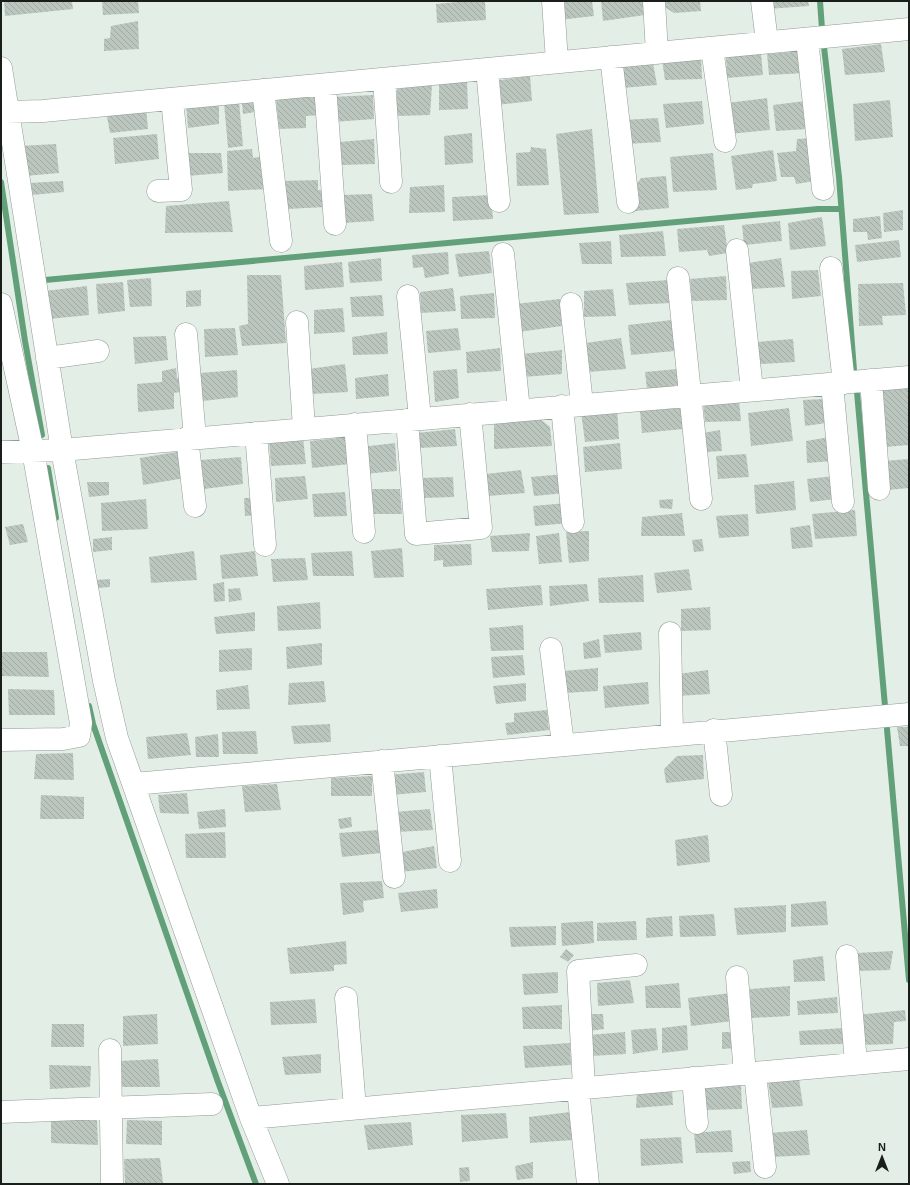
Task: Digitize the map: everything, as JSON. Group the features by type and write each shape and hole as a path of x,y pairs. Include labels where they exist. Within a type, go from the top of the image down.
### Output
{"street":[{"path":"553,1 557,62"},
{"path":"654,1 657,53"},
{"path":"762,1 767,42"},
{"path":"7,112 43,111 909,29"},
{"path":"807,39 823,189"},
{"path":"712,48 725,141"},
{"path":"611,57 628,202"},
{"path":"1,68 62,450 104,681 117,738 251,1118 278,1184"},
{"path":"487,69 499,201"},
{"path":"384,79 391,182"},
{"path":"325,85 335,224"},
{"path":"263,90 281,241"},
{"path":"158,191 181,190 172,99"},
{"path":"737,250 752,390"},
{"path":"503,254 519,410"},
{"path":"831,268 843,502"},
{"path":"678,278 701,498"},
{"path":"408,296 416,534 481,528 470,414"},
{"path":"1,304 33,451 81,723 79,736 63,739 1,740"},
{"path":"571,304 573,522"},
{"path":"297,322 304,428"},
{"path":"186,334 195,506"},
{"path":"47,358 98,351"},
{"path":"1,452 62,450 909,377"},
{"path":"871,380 879,489"},
{"path":"355,424 364,532"},
{"path":"256,433 265,546"},
{"path":"670,633 672,734"},
{"path":"551,648 563,744"},
{"path":"134,784 714,730 909,714"},
{"path":"714,730 722,795"},
{"path":"440,756 450,861"},
{"path":"382,761 394,877"},
{"path":"847,956 856,1063"},
{"path":"588,1184 581,1088 578,971 636,965"},
{"path":"738,977 750,1073 765,1167"},
{"path":"346,998 355,1108"},
{"path":"110,1050 112,1184"},
{"path":"251,1118 909,1059"},
{"path":"693,1078 697,1123"},
{"path":"1,1112 212,1104"}],"building":[{"path":"4,1 76,2 72,2 73,9 5,16"},
{"path":"102,1 138,1 139,13 103,15"},
{"path":"485,1 486,20 437,23 436,4"},
{"path":"558,1 592,1 594,16 559,20"},
{"path":"601,1 643,1 645,15 603,21"},
{"path":"662,1 700,1 701,11 674,13 663,6"},
{"path":"767,1 808,1 809,6 767,9"},
{"path":"138,21 139,49 104,51 104,39 110,38 111,26"},
{"path":"881,44 885,72 845,75 842,49"},
{"path":"803,51 805,73 769,75 767,54"},
{"path":"761,53 763,75 727,78 726,57"},
{"path":"701,56 702,79 665,80 662,60"},
{"path":"653,63 657,85 622,88 622,65"},
{"path":"530,76 532,101 497,105 494,81"},
{"path":"467,81 468,109 439,110 439,84"},
{"path":"432,85 430,115 397,116 397,89"},
{"path":"317,95 320,115 306,116 306,128 279,129 276,98"},
{"path":"373,95 374,119 334,122 332,97"},
{"path":"767,98 770,130 730,134 727,103"},
{"path":"253,100 255,112 243,114 242,103"},
{"path":"890,100 893,137 855,141 853,104"},
{"path":"219,101 219,124 188,128 186,105"},
{"path":"239,101 243,146 228,148 224,103"},
{"path":"702,101 704,124 666,128 663,104"},
{"path":"805,101 808,129 776,131 773,105"},
{"path":"146,108 148,129 110,133 106,111"},
{"path":"658,118 661,142 626,144 623,120"},
{"path":"592,129 599,213 564,215 556,134"},
{"path":"472,133 473,163 445,165 444,136"},
{"path":"157,134 159,159 115,164 113,138"},
{"path":"812,138 815,181 796,184 794,177 781,177 777,153 796,151 797,139"},
{"path":"374,139 375,164 341,165 340,142"},
{"path":"56,144 59,173 25,176 20,146"},
{"path":"531,147 546,149 549,185 517,186 516,153 530,152"},
{"path":"252,149 253,158 266,156 268,189 228,191 227,151"},
{"path":"773,150 777,181 753,184 752,188 736,190 731,156"},
{"path":"188,153 221,153 223,173 187,176"},
{"path":"713,153 717,190 673,192 670,157"},
{"path":"666,176 669,208 635,211 636,185 641,178"},
{"path":"318,180 318,190 325,190 326,207 287,209 284,181"},
{"path":"63,181 64,192 32,195 30,183"},
{"path":"444,185 445,212 409,213 410,187"},
{"path":"372,194 374,221 342,223 341,195"},
{"path":"491,195 493,219 453,221 452,197"},
{"path":"229,201 233,232 165,233 166,206"},
{"path":"903,210 903,230 884,232 883,213"},
{"path":"880,216 882,238 868,240 867,232 853,232 853,219"},
{"path":"822,217 826,246 790,250 788,223"},
{"path":"780,221 782,241 744,245 742,225"},
{"path":"724,225 728,253 709,256 707,250 679,252 677,229"},
{"path":"663,231 666,256 621,257 619,235"},
{"path":"899,240 901,257 857,262 855,245"},
{"path":"611,241 612,264 582,264 579,243"},
{"path":"489,251 492,273 459,277 455,254"},
{"path":"448,252 449,274 425,278 423,267 413,268 412,255"},
{"path":"381,258 382,281 350,283 348,262"},
{"path":"781,258 785,287 750,289 748,263"},
{"path":"342,262 344,287 305,290 304,266"},
{"path":"818,270 821,296 792,299 791,271"},
{"path":"247,275 281,275 286,343 242,346 239,326 248,324"},
{"path":"726,276 727,300 692,301 690,279"},
{"path":"151,278 152,306 130,307 127,280"},
{"path":"669,280 671,303 629,305 626,283"},
{"path":"123,282 125,311 98,314 96,284"},
{"path":"903,283 906,315 882,316 883,325 859,326 858,284"},
{"path":"87,286 89,315 49,319 45,291"},
{"path":"453,288 456,311 421,313 420,292"},
{"path":"613,289 616,316 584,317 584,291"},
{"path":"201,290 201,306 186,307 186,291"},
{"path":"494,293 495,318 461,319 460,296"},
{"path":"382,295 384,316 352,317 350,297"},
{"path":"560,299 562,326 518,332 515,304"},
{"path":"343,308 345,332 314,334 314,310"},
{"path":"672,320 675,351 631,355 628,325"},
{"path":"235,328 238,355 205,357 204,329"},
{"path":"458,328 461,350 428,353 426,331"},
{"path":"387,332 388,354 353,355 352,337"},
{"path":"166,336 168,360 135,364 133,337"},
{"path":"621,338 626,369 588,372 586,343"},
{"path":"793,339 795,362 760,364 757,342"},
{"path":"500,348 501,371 467,373 466,352"},
{"path":"562,350 562,374 523,377 521,354"},
{"path":"345,364 348,392 310,394 309,369"},
{"path":"176,368 177,378 184,378 185,391 174,393 174,409 138,412 137,384 162,382 162,371"},
{"path":"457,369 459,398 435,402 433,371"},
{"path":"677,369 678,386 647,389 645,372"},
{"path":"237,370 238,397 203,401 200,373"},
{"path":"388,374 389,396 356,399 355,378"},
{"path":"909,385 909,445 885,447 878,403 883,386"},
{"path":"825,399 827,423 805,426 803,400"},
{"path":"739,400 741,421 705,422 703,403"},
{"path":"617,408 619,439 585,442 581,412"},
{"path":"681,408 683,429 642,433 640,411"},
{"path":"789,408 793,441 751,446 748,413"},
{"path":"539,418 550,427 552,446 494,449 494,424"},
{"path":"455,429 457,446 419,448 417,433"},
{"path":"720,430 722,451 705,452 703,433"},
{"path":"348,437 350,464 312,468 310,441"},
{"path":"830,437 833,461 807,463 806,441"},
{"path":"303,438 306,464 271,466 269,440"},
{"path":"395,443 397,471 364,474 361,447"},
{"path":"620,443 622,469 585,472 583,447"},
{"path":"182,451 185,478 143,485 140,458"},
{"path":"746,454 749,477 718,479 716,456"},
{"path":"241,457 243,484 204,489 201,460"},
{"path":"909,459 909,488 887,490 884,461"},
{"path":"521,470 525,493 488,496 486,474"},
{"path":"564,474 566,493 534,496 531,477"},
{"path":"305,476 308,499 276,502 275,478"},
{"path":"834,476 836,499 810,502 807,479"},
{"path":"453,477 454,497 422,498 420,478"},
{"path":"794,481 796,510 756,514 754,485"},
{"path":"87,482 109,482 109,495 89,497"},
{"path":"369,489 400,489 402,514 370,514"},
{"path":"345,492 347,516 314,517 312,494"},
{"path":"244,498 257,498 258,515 245,516"},
{"path":"146,499 148,529 102,531 101,503"},
{"path":"673,499 672,509 660,508 659,500"},
{"path":"567,503 569,523 535,526 533,506"},
{"path":"855,510 857,536 815,539 812,514"},
{"path":"682,513 685,536 641,536 642,517"},
{"path":"748,514 749,536 719,538 716,516"},
{"path":"23,524 28,542 10,545 5,527"},
{"path":"810,525 813,547 792,549 790,528"},
{"path":"589,531 589,561 569,563 566,532"},
{"path":"530,533 529,551 492,552 490,536"},
{"path":"559,533 562,562 539,564 536,536"},
{"path":"112,537 112,550 93,552 93,539"},
{"path":"702,539 704,551 694,552 692,540"},
{"path":"471,544 472,565 443,567 443,560 434,561 434,545"},
{"path":"402,548 404,577 374,578 371,551"},
{"path":"194,551 197,580 151,583 149,557"},
{"path":"255,551 258,576 222,579 220,555"},
{"path":"352,551 354,576 313,576 311,553"},
{"path":"305,558 308,580 273,582 271,559"},
{"path":"689,569 692,590 657,593 654,573"},
{"path":"643,575 644,602 599,603 598,578"},
{"path":"110,579 110,587 97,588 96,580"},
{"path":"224,582 225,601 214,602 213,584"},
{"path":"587,584 589,601 550,606 549,586"},
{"path":"541,585 543,605 488,610 486,589"},
{"path":"240,588 242,600 229,602 228,589"},
{"path":"320,602 321,629 278,631 277,606"},
{"path":"710,607 711,630 681,631 681,609"},
{"path":"255,612 255,631 216,634 214,617"},
{"path":"523,625 524,650 491,651 489,628"},
{"path":"641,632 642,650 605,653 603,635"},
{"path":"599,639 601,657 584,659 583,643"},
{"path":"322,643 322,665 287,669 286,647"},
{"path":"252,648 252,670 219,672 219,650"},
{"path":"1,652 47,652 49,677 1,676"},
{"path":"523,655 525,675 493,678 491,657"},
{"path":"598,668 598,691 565,693 564,671"},
{"path":"708,670 710,694 677,696 678,674"},
{"path":"324,681 326,702 288,705 289,683"},
{"path":"648,682 649,704 605,708 603,686"},
{"path":"526,683 526,701 496,704 493,686"},
{"path":"248,685 250,709 217,710 216,690"},
{"path":"8,689 54,690 55,715 9,715"},
{"path":"547,710 549,730 507,735 505,723 514,722 514,713"},
{"path":"330,724 331,742 294,744 291,726"},
{"path":"897,727 909,727 909,746 900,746"},
{"path":"256,731 258,754 223,754 222,732"},
{"path":"187,733 191,755 148,759 146,737"},
{"path":"218,734 219,757 196,757 195,737"},
{"path":"73,753 74,780 34,779 36,754"},
{"path":"703,755 704,779 666,783 664,769 677,756"},
{"path":"424,772 426,792 391,795 388,775"},
{"path":"372,776 372,796 331,796 331,778"},
{"path":"277,784 281,810 245,812 242,786"},
{"path":"187,793 189,814 160,813 158,795"},
{"path":"41,795 84,797 84,819 40,819"},
{"path":"225,809 226,827 199,829 197,812"},
{"path":"430,809 433,830 397,832 395,812"},
{"path":"351,817 352,827 340,829 338,819"},
{"path":"378,830 381,853 342,857 339,833"},
{"path":"225,832 226,858 186,858 185,834"},
{"path":"708,835 710,862 677,866 675,840"},
{"path":"434,846 437,868 400,872 397,853"},
{"path":"382,881 384,898 363,901 364,912 343,915 340,883"},
{"path":"437,889 438,908 401,912 398,893"},
{"path":"826,901 828,925 791,927 791,904"},
{"path":"786,905 786,932 737,935 734,908"},
{"path":"714,914 716,936 680,937 679,916"},
{"path":"672,916 673,936 646,938 646,918"},
{"path":"593,921 594,943 562,946 561,923"},
{"path":"636,921 637,940 597,941 597,923"},
{"path":"556,926 556,945 511,947 509,927"},
{"path":"346,941 347,964 334,965 334,971 290,974 287,948"},
{"path":"566,949 574,955 568,962 560,957"},
{"path":"893,951 890,970 857,971 857,953"},
{"path":"823,956 825,981 794,982 793,960"},
{"path":"558,972 558,993 524,995 522,974"},
{"path":"630,980 634,1003 598,1006 597,983"},
{"path":"679,983 681,1008 646,1008 645,986"},
{"path":"790,986 790,1016 751,1018 750,989"},
{"path":"731,993 733,1021 691,1026 688,998"},
{"path":"837,997 838,1013 798,1015 797,1001"},
{"path":"315,999 317,1023 271,1025 270,1002"},
{"path":"562,1005 562,1029 523,1029 522,1007"},
{"path":"905,1010 906,1021 894,1022 893,1044 861,1045 857,1015"},
{"path":"157,1014 158,1044 123,1046 123,1016"},
{"path":"588,1014 603,1014 604,1029 589,1031"},
{"path":"52,1024 84,1024 84,1047 51,1047"},
{"path":"687,1025 688,1050 662,1053 662,1028"},
{"path":"656,1028 658,1050 633,1054 631,1030"},
{"path":"843,1028 844,1044 800,1045 799,1031"},
{"path":"625,1032 626,1054 591,1056 589,1035"},
{"path":"722,1032 735,1032 736,1048 722,1049"},
{"path":"570,1043 571,1065 525,1068 523,1046"},
{"path":"321,1054 321,1073 285,1075 282,1057"},
{"path":"158,1059 160,1087 122,1087 120,1061"},
{"path":"49,1065 91,1066 90,1087 50,1089"},
{"path":"799,1079 803,1106 772,1108 768,1082"},
{"path":"741,1084 742,1109 705,1110 704,1087"},
{"path":"672,1089 673,1105 636,1108 637,1092"},
{"path":"570,1112 573,1140 530,1143 529,1117"},
{"path":"506,1113 508,1138 462,1142 461,1115"},
{"path":"51,1120 97,1120 98,1145 51,1143"},
{"path":"127,1120 162,1121 162,1145 126,1144"},
{"path":"411,1122 413,1145 368,1150 364,1125"},
{"path":"731,1130 733,1152 696,1153 694,1133"},
{"path":"807,1130 810,1155 771,1157 769,1133"},
{"path":"681,1137 683,1163 641,1166 640,1139"},
{"path":"160,1158 163,1183 125,1184 124,1159"},
{"path":"750,1161 751,1172 734,1174 732,1162"},
{"path":"533,1162 533,1178 517,1180 515,1166"},
{"path":"469,1167 470,1181 460,1182 459,1168"}],"waterway":[{"path":"820,1 822,29"},
{"path":"824,47 839,177 854,370"},
{"path":"1,182 25,341 42,435"},
{"path":"45,280 818,209 841,209"},
{"path":"857,392 885,706"},
{"path":"48,468 56,518"},
{"path":"89,706 93,724 218,1082 256,1184"},
{"path":"887,729 909,980"}]}
